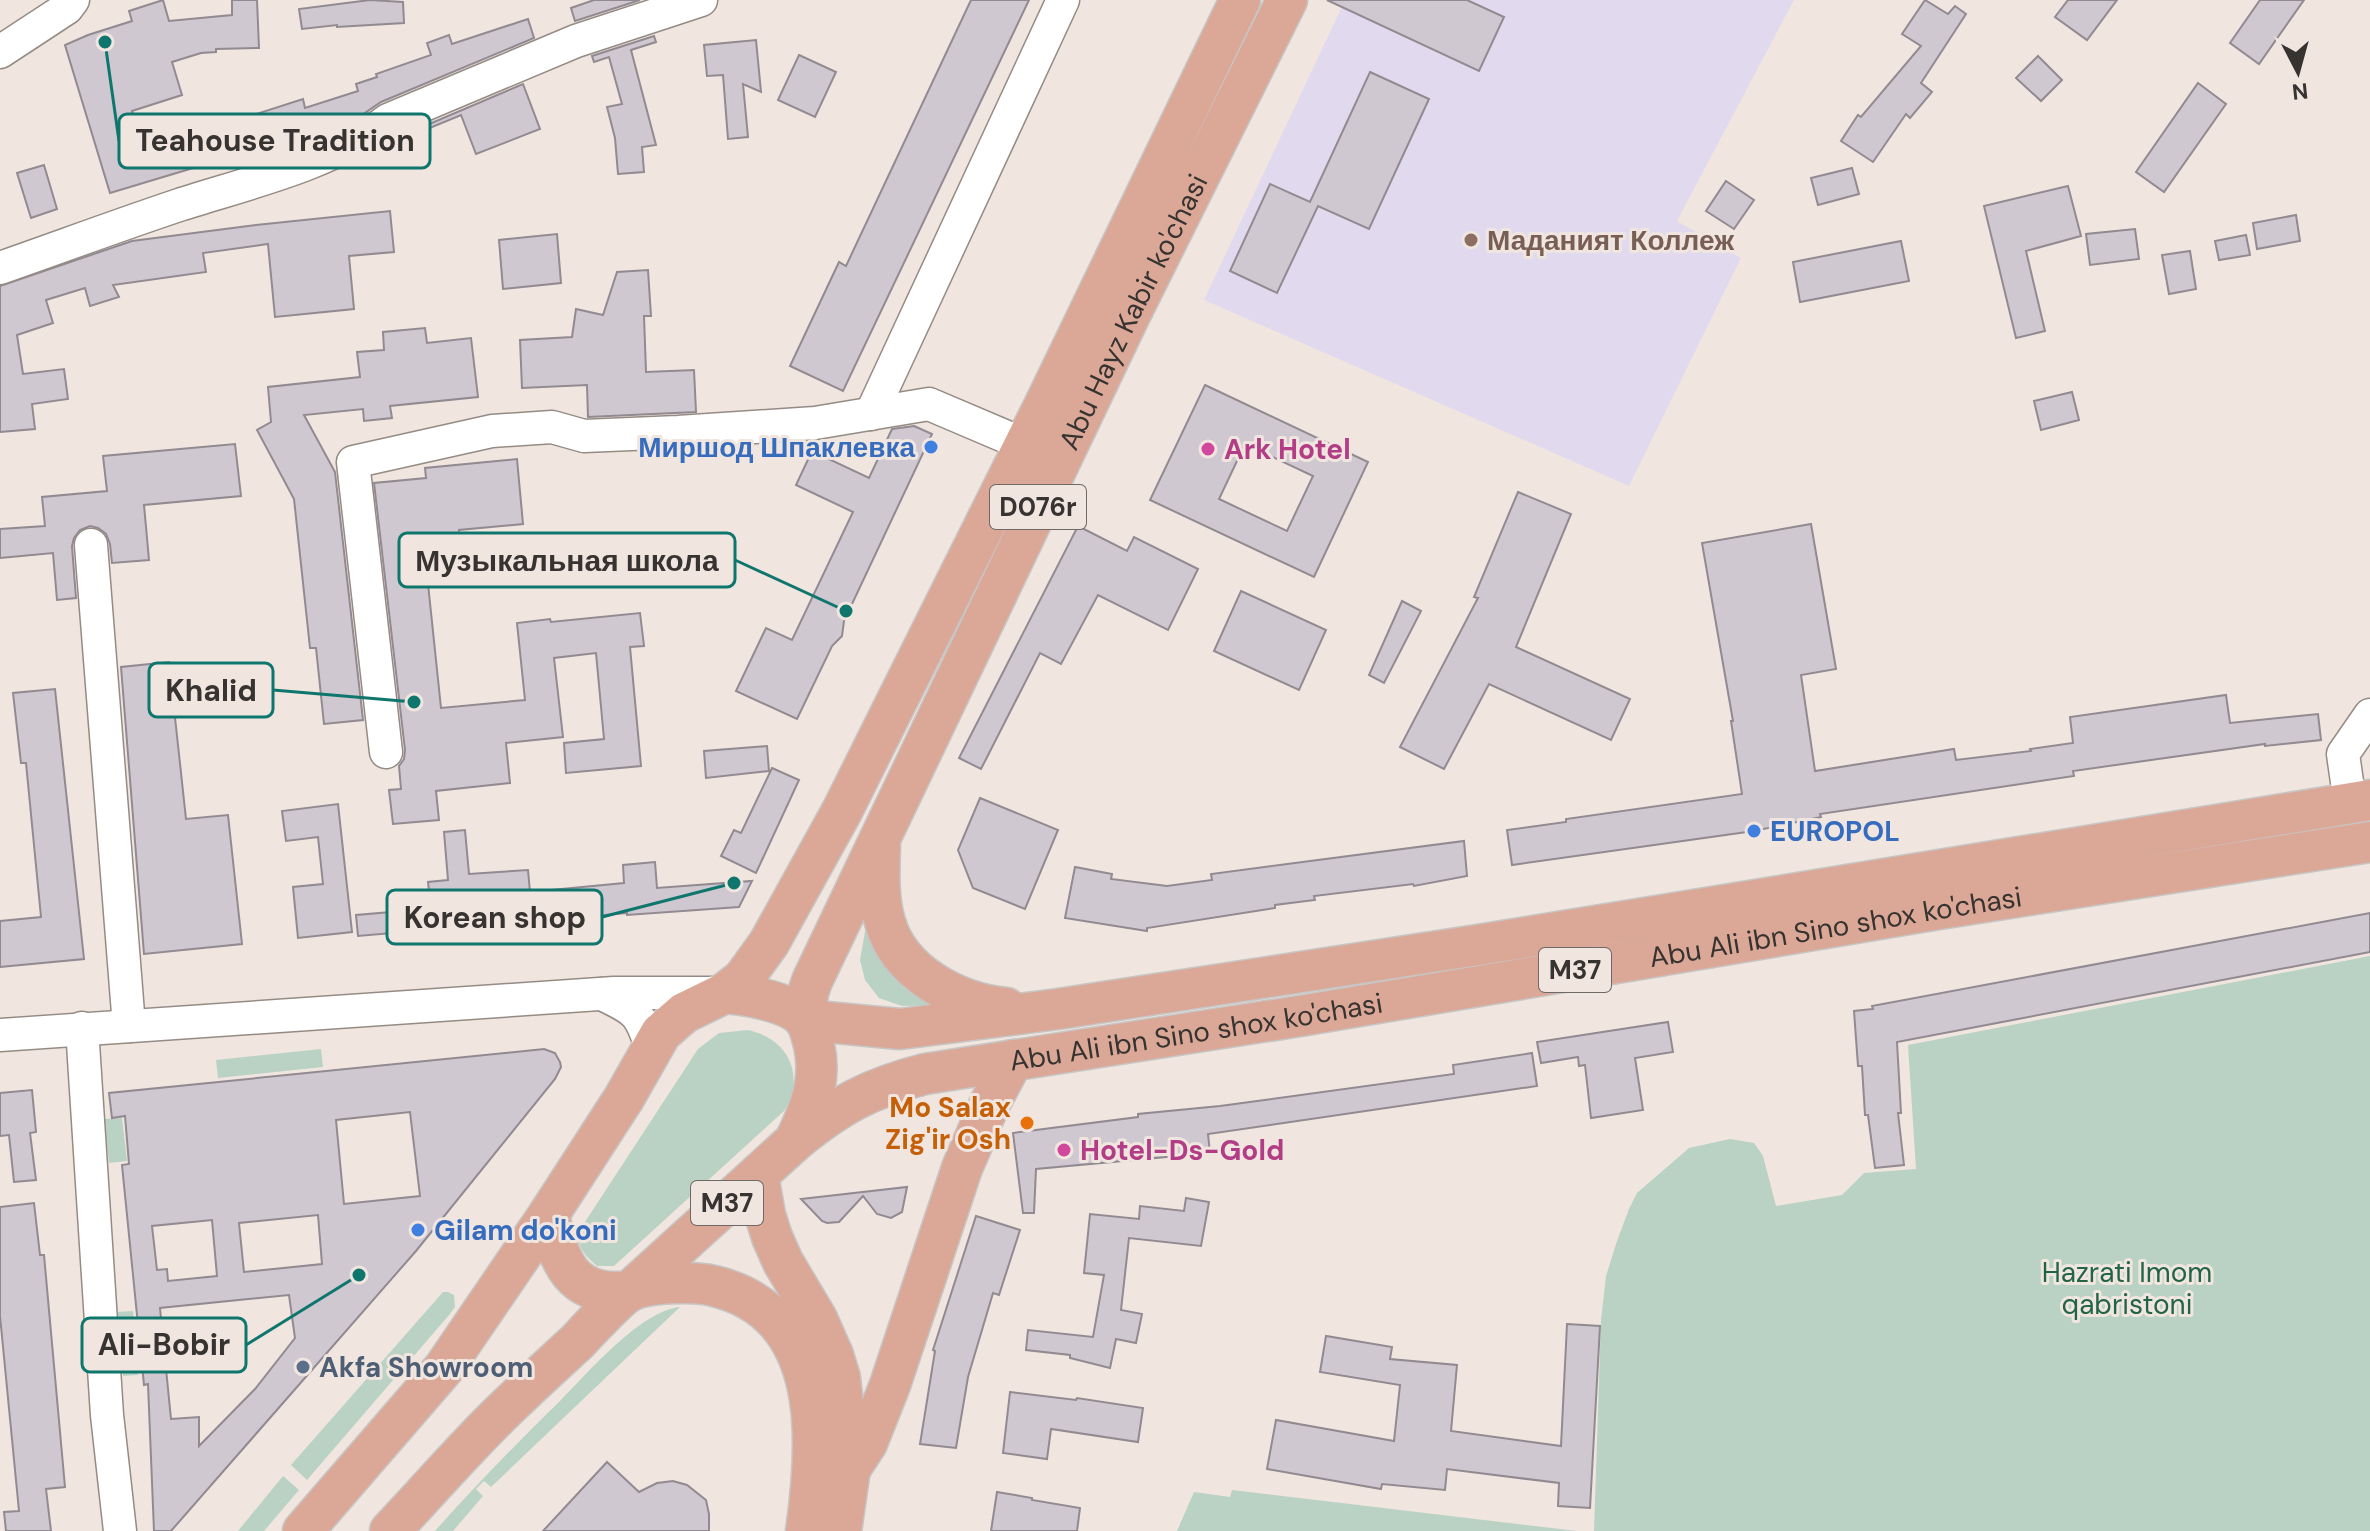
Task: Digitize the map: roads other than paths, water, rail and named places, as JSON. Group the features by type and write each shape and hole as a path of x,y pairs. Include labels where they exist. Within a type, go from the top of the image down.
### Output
{"main road":[{"name":"Abu Hayz Kabir ko'chasi","path":"725,993 743,979 769,943 842,811 1045,404 1240,0"},
{"name":"Abu Hayz Kabir ko'chasi","path":"805,1020 812,981 880,837 1129,317 1287,0"},
{"name":"Abu Ali ibn Sino shox ko'chasi","path":"805,1020 900,1029 1058,1009 1478,945 2360,802"},
{"name":"D076r","path":"880,837 880,888 885,922 895,945 915,968 943,989 972,1001 1004,1008 1058,1009"},
{"name":"Abu Ali ibn Sino shox ko'chasi","path":"795,1141 839,1107 874,1089 925,1074 2370,842"},
{"name":"M37","path":"390,1531 492,1422 795,1141 809,1111 817,1079 816,1052 805,1020 781,1004 725,993"},
{"path":"303,1531 444,1368 549,1214 624,1098 661,1033 693,1007 725,993"},
{"path":"850,1469 867,1443 881,1410 966,1158 1013,1060"},
{"path":"758,1175 772,1237 817,1319 840,1378 850,1469 841,1531"},
{"path":"549,1214 558,1254 566,1269 591,1288 606,1292 630,1291 667,1283 712,1285 756,1302 778,1321 801,1362 811,1411 812,1489 806,1531"}],"street":[{"path":"0,52 67,8 73,0"},
{"path":"0,268 297,169 368,135 388,120 562,47 701,0"},
{"path":"871,414 1063,0"},
{"path":"386,752 353,462 492,431 552,427 584,436 678,432 815,423 929,404 1023,444"},
{"path":"91,545 129,1026"},
{"path":"2360,802 2343,754 2370,715"},
{"path":"0,1035 614,993 725,993"},
{"path":"602,994 639,1016 652,1050"},
{"path":"82,1028 107,1415 120,1531"}],"place":[{"name":"Teahouse Tradition","path":"105,42"},
{"name":"Маданият Коллеж","path":"1471,240"},
{"name":"Миршод Шпаклевка","path":"931,447"},
{"name":"Ark Hotel","path":"1208,449"},
{"name":"Музыкальная школа","path":"846,611"},
{"name":"Khalid","path":"414,702"},
{"name":"EUROPOL","path":"1754,831"},
{"name":"Korean shop","path":"734,883"},
{"name":"Mo Salax Zig'ir Osh","path":"1027,1123"},
{"name":"Hotel-Ds-Gold","path":"1064,1150"},
{"name":"Gilam do'koni","path":"418,1230"},
{"name":"Ali-Bobir","path":"359,1275"},
{"name":"Akfa Showroom","path":"303,1367"}],"park label":[{"name":"Hazrati Imom qabristoni","path":"2127,1288"}]}
